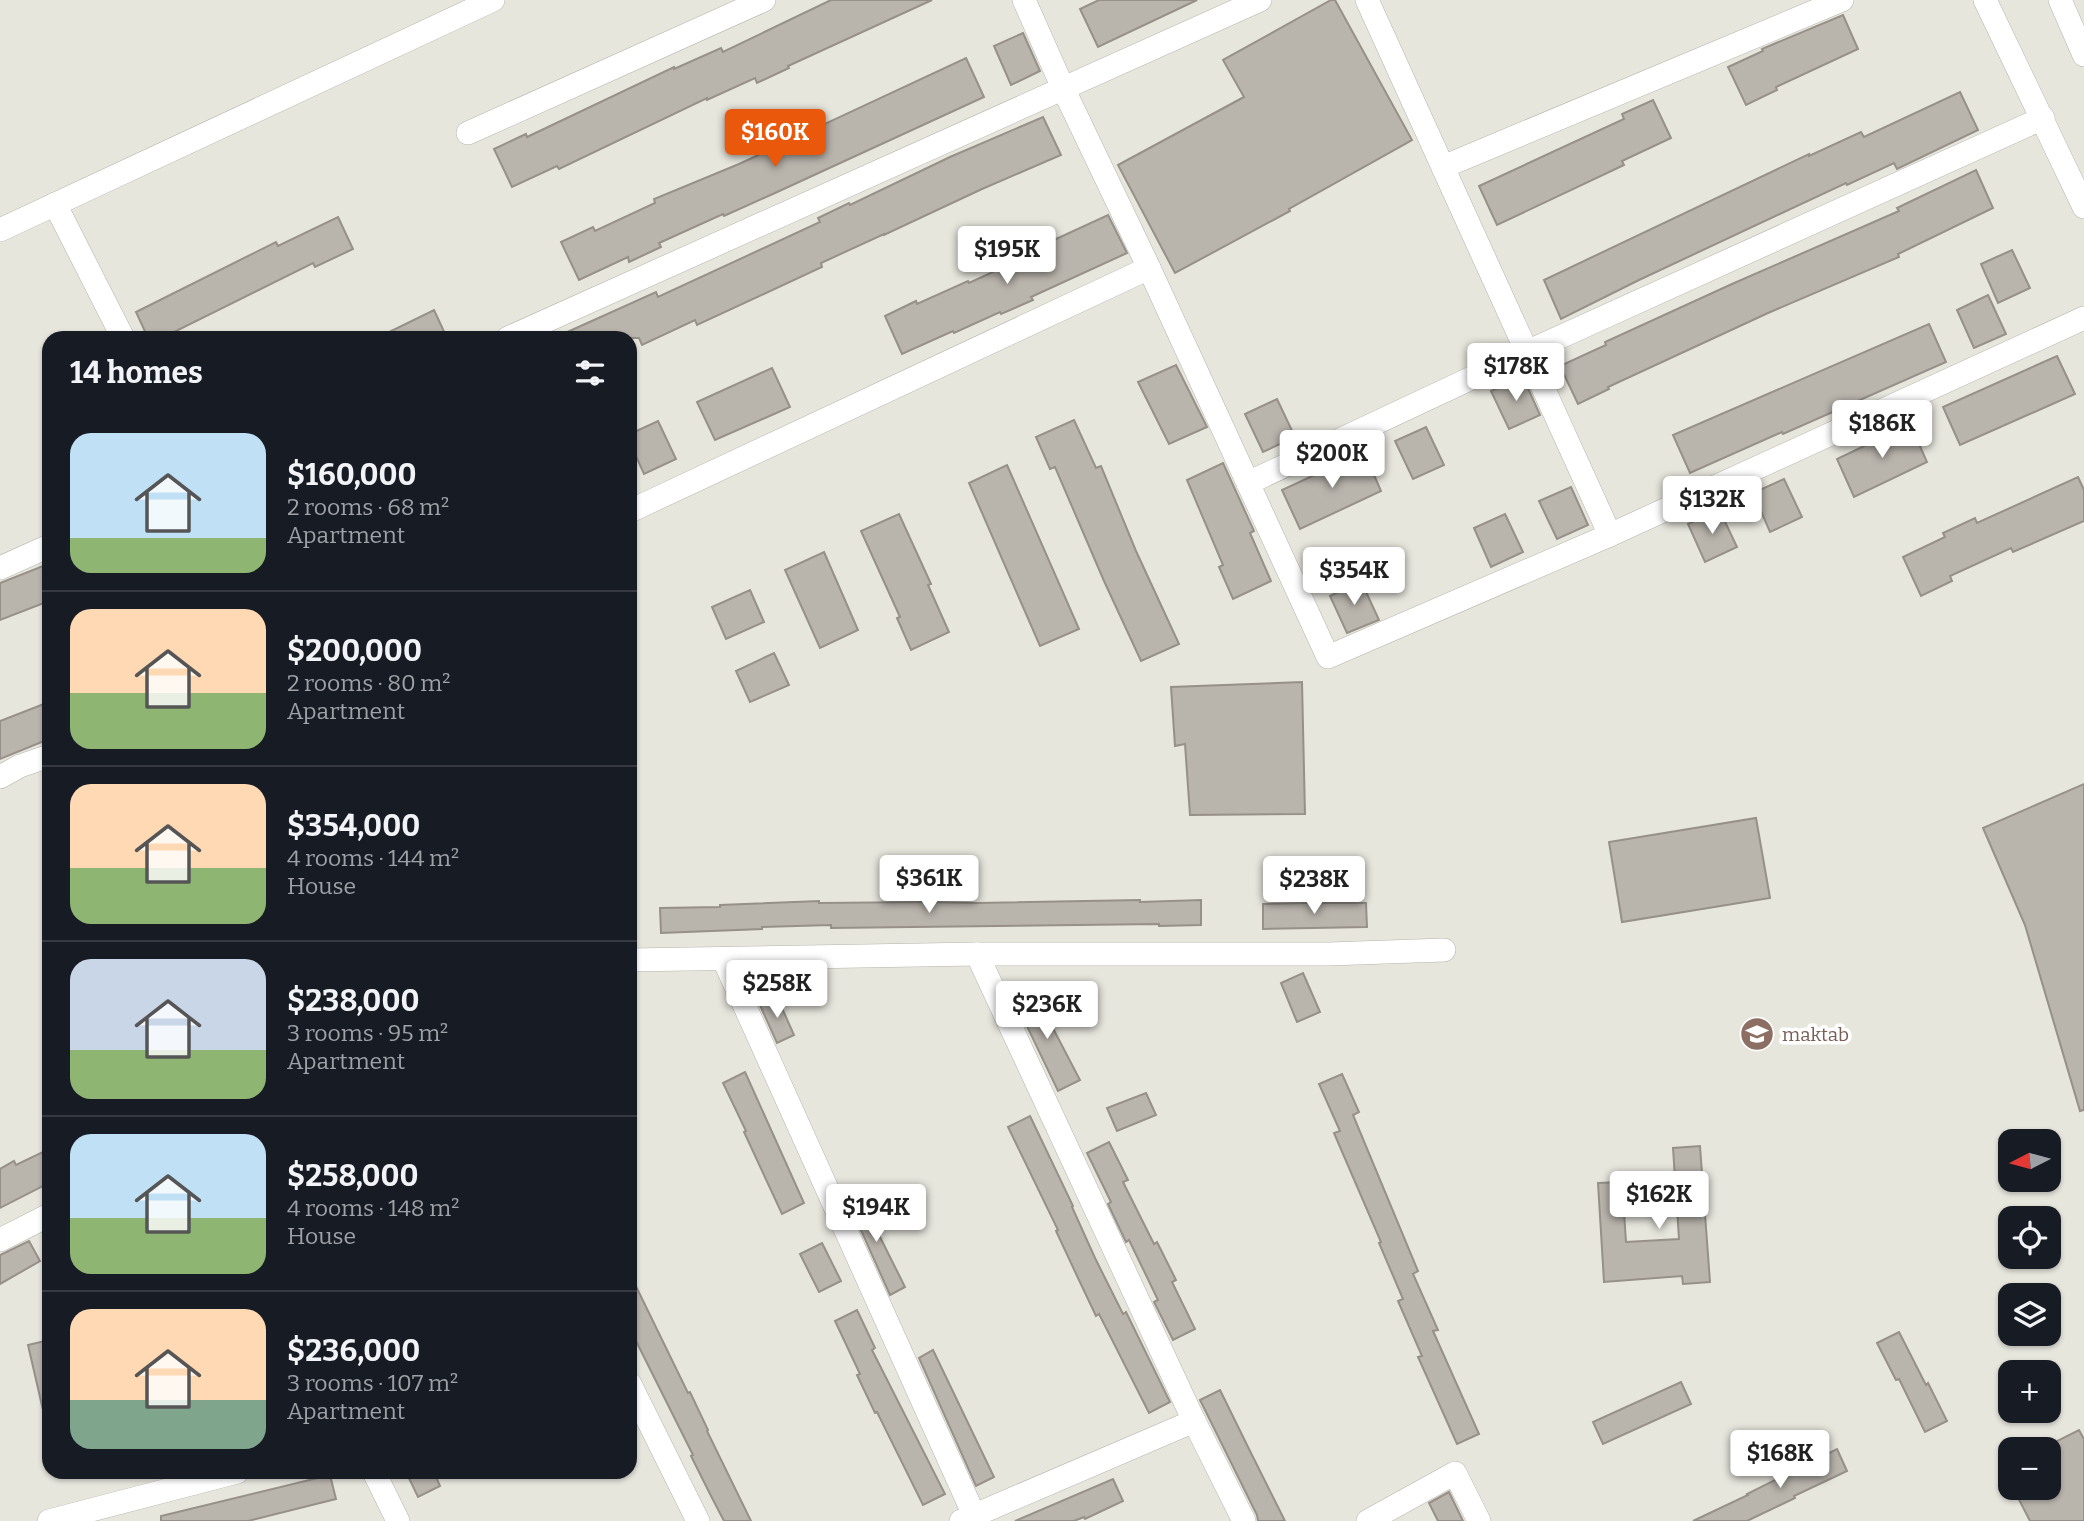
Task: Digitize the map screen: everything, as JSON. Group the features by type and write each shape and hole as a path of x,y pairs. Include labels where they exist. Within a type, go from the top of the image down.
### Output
{"street":[{"path":"0,230 493,0"},
{"path":"468,133 764,0"},
{"path":"1024,0 1328,657 1610,536 2084,318"},
{"path":"524,331 1260,0"},
{"path":"1367,0 1610,536"},
{"path":"1443,167 1842,0"},
{"path":"1985,0 2084,207"},
{"path":"2060,0 2084,55"},
{"path":"1248,483 1527,352 2043,118"},
{"path":"55,204 119,331"},
{"path":"637,508 1149,268"},
{"path":"0,568 42,549"},
{"path":"0,777 42,758"},
{"path":"637,960 977,954 1329,954 1444,950"},
{"path":"977,954 1194,1421 1244,1521"},
{"path":"724,960 968,1518 1194,1421"},
{"path":"0,1240 42,1219"},
{"path":"637,1398 698,1521"},
{"path":"1368,1521 1455,1473 1479,1521"},
{"path":"49,1521 210,1479"},
{"path":"377,1479 398,1521"}],"building":[{"path":"831,0 932,0 757,83 755,78 707,98 559,169 557,166 512,187 494,149 526,134 527,137 674,67 721,48 723,52"},
{"path":"1099,0 1197,0 1098,47 1080,9"},
{"path":"1335,0 1412,140 1289,209 1290,211 1175,273 1118,165 1244,97 1223,60"},
{"path":"1843,15 1858,49 1776,87 1777,90 1746,105 1728,67 1763,51 1762,49"},
{"path":"1023,33 1040,71 1011,85 994,46"},
{"path":"966,58 984,97 659,243 661,247 629,262 628,257 579,280 561,242 593,227 595,231 655,203 654,199 739,164"},
{"path":"1960,92 1978,130 1897,169 1894,163 1847,185 1846,183 1561,319 1544,280 1809,154 1861,132 1864,137"},
{"path":"1653,100 1671,138 1622,161 1624,165 1497,225 1479,186 1624,119 1622,114"},
{"path":"1043,117 1061,155 821,263 822,267 697,325 695,320 642,345 637,338 637,331 570,331 656,292 658,297 820,222 818,218"},
{"path":"1976,170 1993,208 1898,254 1899,257 1768,313 1608,387 1609,389 1578,404 1560,366 1606,345 1605,342 1899,211 1897,208"},
{"path":"1108,215 1127,253 1031,297 1033,300 902,354 885,316 916,301 917,304 968,281 969,283"},
{"path":"338,217 353,249 315,267 313,263 176,331 145,331 136,312 276,242 278,246"},
{"path":"2012,250 2030,288 1998,303 1981,264"},
{"path":"1988,295 2006,334 1974,348 1957,310"},
{"path":"434,310 444,331 391,331"},
{"path":"1929,324 1946,362 1690,473 1673,435"},
{"path":"2057,356 2075,394 1960,445 1943,407"},
{"path":"1176,365 1207,427 1169,444 1138,382"},
{"path":"772,368 790,407 715,440 697,402"},
{"path":"1523,377 1540,415 1509,429 1491,391"},
{"path":"1277,399 1295,437 1263,452 1245,414"},
{"path":"1074,420 1096,468 1101,466 1179,644 1141,661 1055,467 1050,469 1036,437"},
{"path":"658,421 676,459 644,474 637,458 637,431"},
{"path":"1910,424 1927,462 1854,497 1837,459"},
{"path":"1426,427 1444,465 1413,479 1395,441"},
{"path":"1364,452 1381,491 1300,529 1282,490"},
{"path":"1223,463 1254,531 1250,533 1271,581 1233,599 1219,567 1223,565 1187,480"},
{"path":"1007,465 1079,629 1040,646 969,483"},
{"path":"2078,477 2084,490 2084,521 2013,552 2011,548 1950,576 1952,581 1921,596 1903,557 1945,537 1943,533 1975,518 1977,523"},
{"path":"1784,479 1802,517 1770,532 1753,493"},
{"path":"1571,487 1588,525 1557,539 1539,501"},
{"path":"1719,509 1737,547 1705,562 1688,524"},
{"path":"899,514 931,584 928,585 949,632 911,650 897,618 900,617 861,531"},
{"path":"1505,514 1523,552 1491,567 1474,528"},
{"path":"824,552 858,630 820,648 785,570"},
{"path":"42,566 42,604 0,620 0,583"},
{"path":"1361,581 1379,620 1347,633 1330,596"},
{"path":"750,590 764,622 726,639 712,607"},
{"path":"774,653 789,685 750,702 736,671"},
{"path":"1302,682 1305,814 1190,815 1185,744 1175,746 1171,687"},
{"path":"42,705 42,742 0,759 0,721"},
{"path":"2084,784 2084,1110 2080,1111 2025,925 1983,828"},
{"path":"1756,818 1770,898 1622,922 1609,842"},
{"path":"1201,900 1201,925 831,928 831,925 661,933 660,908 819,901 977,903"},
{"path":"1366,903 1367,927 1263,929 1263,904"},
{"path":"1303,973 1320,1012 1297,1022 1281,983"},
{"path":"1033,990 1080,1080 1058,1091 1014,999"},
{"path":"777,997 794,1035 777,1043 760,1005"},
{"path":"745,1072 804,1203 782,1214 723,1083"},
{"path":"1342,1074 1359,1112 1353,1115 1418,1271 1413,1274 1438,1330 1433,1331 1479,1434 1457,1444 1418,1357 1422,1356 1398,1301 1403,1299 1334,1133 1340,1131 1319,1084"},
{"path":"1146,1093 1156,1115 1117,1131 1107,1108"},
{"path":"1030,1116 1095,1258 1123,1314 1126,1312 1170,1402 1149,1413 1099,1314 1096,1316 1008,1127"},
{"path":"1109,1142 1128,1180 1123,1182 1154,1244 1157,1242 1176,1280 1172,1282 1195,1329 1173,1340 1154,1302 1158,1300 1129,1240 1126,1242 1108,1204 1111,1202 1087,1153"},
{"path":"1700,1146 1710,1282 1683,1284 1682,1276 1604,1282 1598,1183 1622,1182 1626,1242 1679,1239 1673,1148"},
{"path":"42,1152 42,1187 0,1208 0,1169 14,1161 16,1165"},
{"path":"862,1193 905,1287 890,1295 848,1201"},
{"path":"29,1241 40,1261 0,1284 0,1255"},
{"path":"822,1243 841,1281 819,1292 800,1254"},
{"path":"637,1288 751,1521 724,1521 691,1456 693,1455 637,1343"},
{"path":"857,1310 875,1348 872,1350 945,1494 923,1505 877,1412 875,1413 835,1321"},
{"path":"1899,1332 1947,1421 1925,1432 1899,1379 1896,1380 1877,1343"},
{"path":"42,1342 42,1406 28,1345"},
{"path":"933,1350 994,1477 976,1486 919,1358"},
{"path":"1681,1382 1691,1404 1603,1444 1593,1422"},
{"path":"1220,1390 1285,1521 1258,1521 1200,1400"},
{"path":"2079,1430 2084,1439 2084,1521 2030,1521 2019,1500 2061,1500 2061,1439"},
{"path":"1837,1449 1847,1471 1794,1496 1795,1498 1747,1521 1693,1521 1748,1495"},
{"path":"314,1479 331,1479 336,1499 248,1521 161,1521 161,1516"},
{"path":"409,1479 437,1479 440,1486 418,1497"},
{"path":"1113,1479 1123,1501 1085,1519 1015,1521"},
{"path":"1449,1492 1463,1521 1438,1521 1429,1503"}],"place":[{"name":"maktab","path":"1757,1034"}]}
